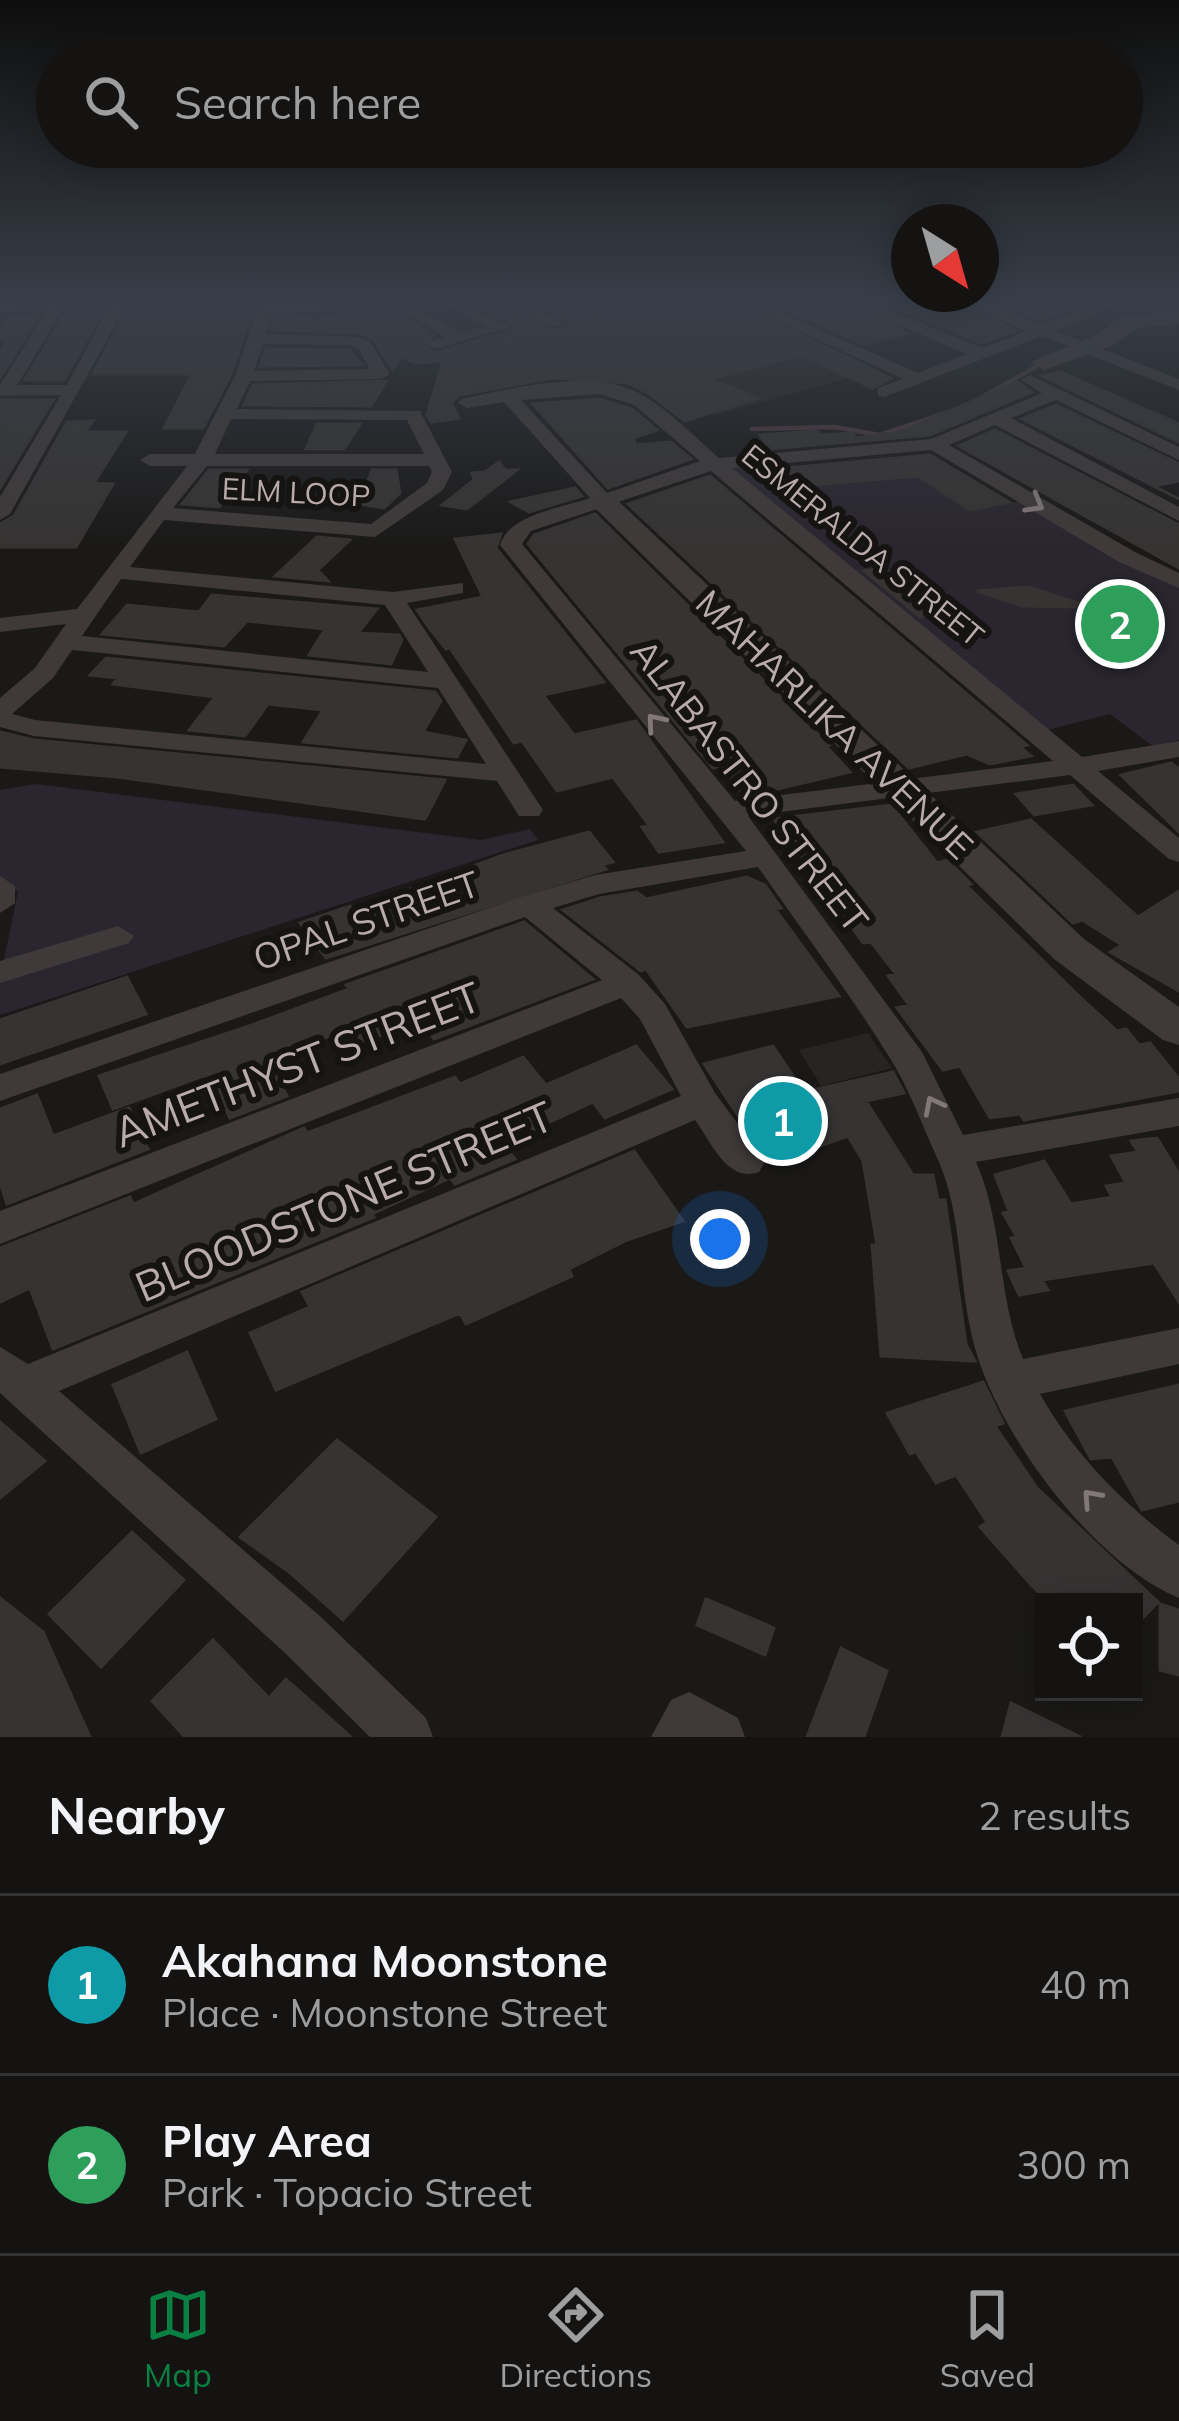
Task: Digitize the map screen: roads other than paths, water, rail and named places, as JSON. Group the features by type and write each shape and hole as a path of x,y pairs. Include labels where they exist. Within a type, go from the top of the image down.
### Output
{"street":[{"path":"3,504 78,383"},
{"path":"240,383 202,460 44,673 0,715 34,728 506,774"},
{"path":"884,392 907,383"},
{"path":"1036,383 1179,454"},
{"name":"ESMERALDA STREET","path":"467,403 582,388 627,394 1179,853"},
{"path":"3,391 74,390"},
{"name":"ALABASTRO STREET","path":"1056,393 934,444 712,464 524,527 513,536 511,545 766,857 910,1061 955,1151 974,1212 992,1335 1010,1381 1038,1433 1078,1485 1122,1532 1179,1574"},
{"name":"MAHARLIKA AVENUE","path":"510,398 605,503 898,788 1070,949 1179,1029"},
{"path":"150,460 437,460 414,415 225,414"},
{"path":"996,418 1179,515"},
{"path":"934,444 1126,557 1179,581"},
{"name":"ELM LOOP","path":"160,513 375,531 436,486 442,472 437,460"},
{"path":"116,572 393,599 455,588"},
{"path":"393,599 529,810"},
{"path":"0,625 85,615"},
{"path":"66,642 450,682"},
{"path":"728,810 1179,749"},
{"name":"OPAL STREET","path":"0,1088 595,885 766,857"},
{"path":"0,886 0,903"},
{"path":"529,905 627,983 652,1012 702,1102 746,1162"},
{"path":"0,972 118,936"},
{"name":"AMETHYST STREET","path":"0,1228 627,983"},
{"name":"BLOODSTONE STREET","path":"11,1376 345,1255 702,1102"},
{"path":"955,1151 1179,1112"},
{"path":"1010,1381 1179,1346"},
{"path":"11,1376 303,1635 407,1737"},
{"path":"677,1737 689,1718 719,1737"}],"waterway":[{"path":"752,429 834,427 880,435 967,406 1007,383"}],"place":[{"name":"Play Area","path":"1120,624"},
{"name":"Akahana Moonstone","path":"783,1121"}]}
